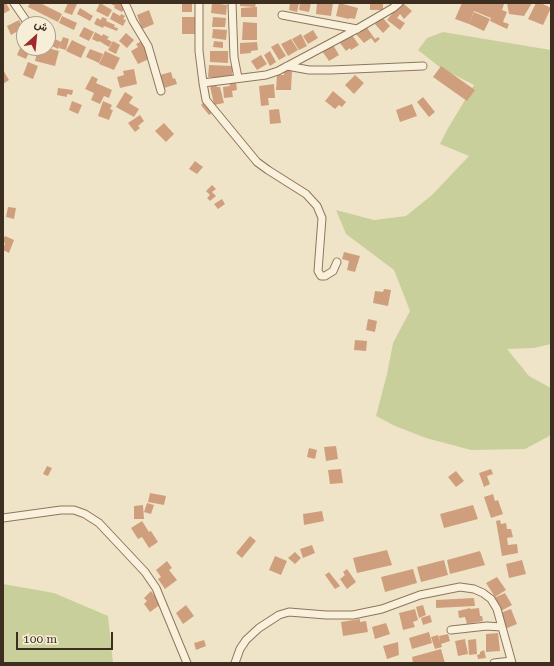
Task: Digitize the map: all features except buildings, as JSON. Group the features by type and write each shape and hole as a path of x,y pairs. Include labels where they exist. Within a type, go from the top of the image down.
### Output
{"street":[{"path":"14,3 23,16"},
{"path":"125,3 133,21 148,46 160,91"},
{"path":"199,3 199,51 206,100 257,162 306,194 317,206 322,218 318,271 321,276 325,276 333,270 337,262"},
{"path":"232,3 234,56 238,78"},
{"path":"203,83 266,75 357,29 399,3"},
{"path":"282,15 357,29"},
{"path":"286,66 309,70 423,66"},
{"path":"3,518 61,510 74,510 99,522 145,572 156,588 187,663"},
{"path":"235,663 240,649 246,640 259,628 279,615 289,612 326,616 353,616 382,610 420,595 460,587 474,589 483,593 490,599 496,609 511,662 494,663"},
{"path":"451,630 488,626 501,627"}],"green space":[{"path":"443,32 551,50 551,344 534,348 507,349 529,376 551,388 551,435 525,449 471,450 426,438 395,426 376,416 393,343 410,311 394,270 346,234 336,210 374,220 406,216 432,195 469,156 440,144 474,85 441,68 418,50 427,38"},
{"path":"3,584 54,593 108,616 113,663 3,663"}]}
